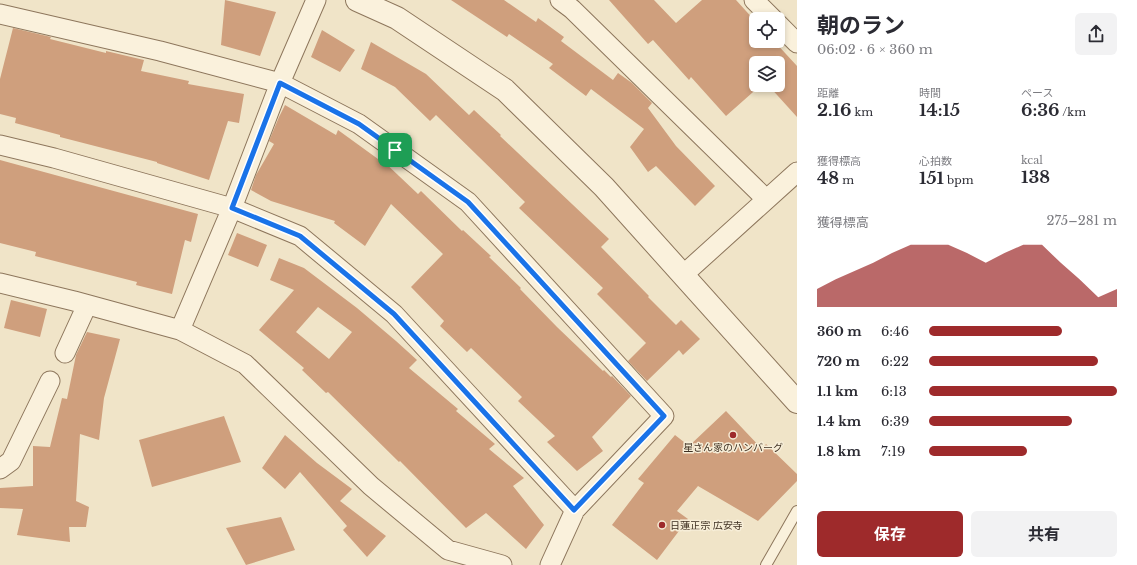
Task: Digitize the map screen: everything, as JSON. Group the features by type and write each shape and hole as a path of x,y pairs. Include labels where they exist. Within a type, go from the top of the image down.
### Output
{"street":[{"path":"180,330 232,208 280,83 316,0"},
{"path":"357,0 397,18 505,90 604,187 797,402"},
{"path":"560,0 572,9 766,199"},
{"path":"754,0 766,12"},
{"path":"0,14 160,51 280,83 359,124 468,202 664,416 574,510 550,565"},
{"path":"785,31 797,43"},
{"path":"0,145 54,158 232,208 300,236 394,314 574,510"},
{"path":"683,275 797,172"},
{"path":"0,283 87,304 180,330 245,364 371,486 448,550 502,565"},
{"path":"65,353 87,304"},
{"path":"0,469 10,461 50,381"}],"lane":[{"path":"766,565 797,511"}],"building":[{"path":"225,0 276,12 260,56 221,45"},
{"path":"451,0 504,0 536,22 538,18 564,37 561,41 613,80 618,73 632,83 652,103 648,108 676,146 715,186 695,206 656,166 648,172 630,147 644,129 591,89 586,96 549,68 553,64 509,34 507,37"},
{"path":"609,0 654,0 676,23 702,0 736,0 749,14 749,48 780,48 797,66 797,117 774,92 785,92 785,56 749,56 749,92 753,92 726,116 691,77 689,80 653,40 648,44"},
{"path":"13,28 106,53 106,51 144,60 141,71 189,81 188,84 244,94 239,123 228,121 209,180 157,162 60,137 60,135 15,123 16,118 0,114 0,79"},
{"path":"322,30 355,50 340,72 311,57"},
{"path":"371,42 426,74 469,115 474,110 609,239 601,247 649,296 648,297 676,325 681,320 700,339 683,355 679,350 647,381 628,361 646,343 597,294 603,288 519,208 525,202 436,115 430,121 395,87 361,69"},
{"path":"285,105 336,135 338,130 378,159 380,158 418,194 421,191 462,231 463,230 491,256 489,257 521,288 520,289 557,327 603,371 604,370 611,377 612,376 631,396 592,437 603,451 577,471 547,442 555,436 518,401 522,397 471,348 467,352 440,326 444,321 411,287 443,254 391,204 365,246 334,223 335,221 271,201 251,190 256,175 274,144 269,141"},
{"path":"0,160 198,214 191,242 185,240 172,294 136,285 137,282 35,256 36,252 0,243"},
{"path":"237,233 267,245 258,267 228,255"},
{"path":"279,258 304,268 357,308 417,360 409,368 458,409 456,411 495,444 489,449 524,478 513,486 544,525 526,549 486,513 466,528 400,461 399,462 328,392 326,393 302,370 304,368 259,330 294,290 270,280","holes":["318,307 352,332 329,359 296,332"]},
{"path":"11,300 47,309 40,337 4,328"},
{"path":"87,332 120,339 104,398 99,440 80,434 76,501 89,507 86,527 69,527 70,542 17,535 23,509 0,508 0,488 33,486 33,446 50,447 62,398 67,399 76,355"},
{"path":"726,411 762,449 766,444 797,474 797,481 758,521 698,486 677,511 688,519 657,560 612,525 644,483 638,479 675,435 689,446"},
{"path":"224,416 241,462 152,487 139,440"},
{"path":"285,435 317,463 352,489 340,501 386,536 367,557 343,530 347,526 300,472 285,489 262,468"},
{"path":"281,517 295,550 246,565 226,528"}],"place":[{"name":"星さん家のハンバーグ","path":"733,435"},
{"name":"日蓮正宗 広安寺","path":"662,525"}],"route":[{"path":"280,83 359,124 395,150 468,202 664,416 574,510 394,314 300,236 232,208 280,83"}]}
